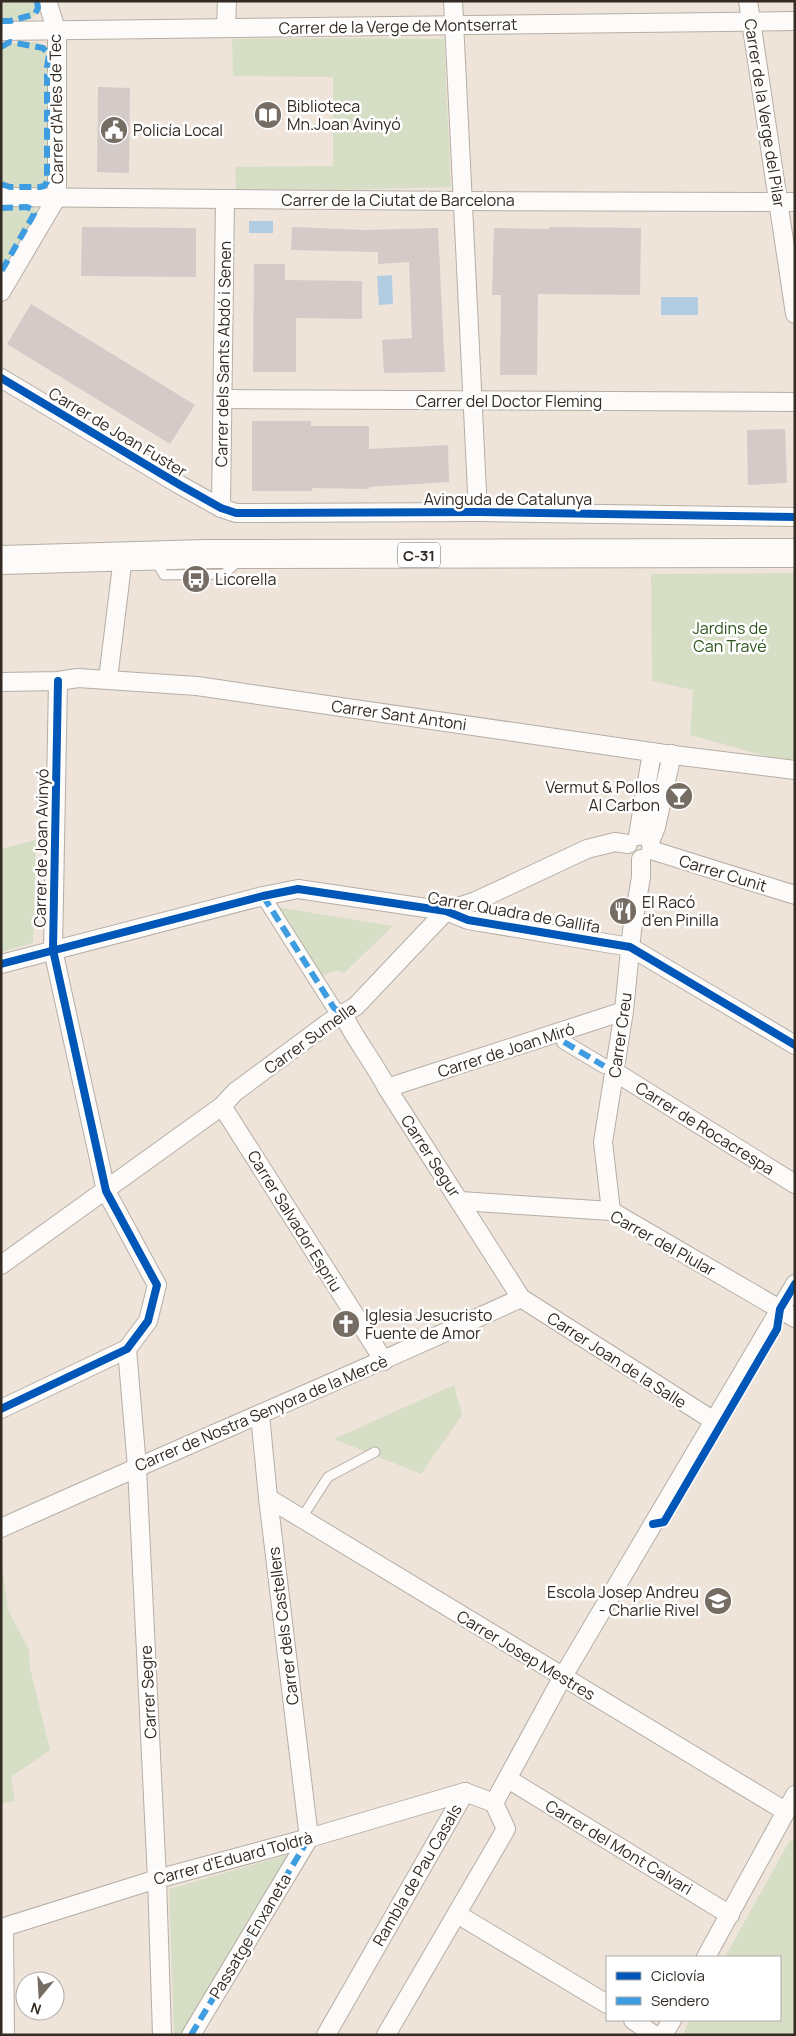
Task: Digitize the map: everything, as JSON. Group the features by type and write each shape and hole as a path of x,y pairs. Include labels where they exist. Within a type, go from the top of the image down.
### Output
{"main road":[{"name":"C-31","path":"2,559 205,554 795,553"},
{"name":"C-31","path":"43,559 65,563 233,566 795,565"}],"street":[{"name":"Carrer d'Arles de Tec","path":"1,292 57,198 57,32 47,1"},
{"path":"226,28 227,1"},
{"path":"453,1 478,512"},
{"name":"Carrer de la Verge del Pilar","path":"748,1 786,202 795,314"},
{"name":"Carrer de la Verge de Montserrat","path":"1,31 57,32 795,21"},
{"name":"Carrer de la Ciutat de Barcelona","path":"1,197 786,202"},
{"name":"Carrer dels Sants Abdó i Senen","path":"221,508 224,399 225,199"},
{"name":"Carrer de Joan Fuster","path":"1,378 221,508"},
{"name":"Carrer del Doctor Fleming","path":"224,399 795,402"},
{"name":"Avinguda de Catalunya","path":"221,508 236,513 478,512 795,517"},
{"path":"108,680 122,565"},
{"name":"Carrer Sant Antoni","path":"1,682 58,681 78,678 207,687 652,752 795,770"},
{"name":"Carrer de Joan Avinyó","path":"58,681 53,950 106,1191 157,1285 148,1321 127,1349"},
{"name":"Carrer Creu","path":"611,1211 603,1142 610,1069 624,1011 630,947 641,877 642,846 652,752"},
{"name":"Carrer Creu","path":"642,846 656,827 672,754"},
{"name":"Carrer Sumella","path":"1,1265 222,1106 235,1092 328,1023 356,1006 446,911 476,901 587,848 615,842 642,846"},
{"name":"Carrer Cunit","path":"642,846 795,895"},
{"name":"Carrer Quadra de Gallifa","path":"1,964 263,896 298,889 446,911 468,920 630,947 795,1045"},
{"path":"263,896 334,1008 343,1014"},
{"name":"Carrer de Joan Miró","path":"387,1088 624,1011"},
{"name":"Carrer Segur","path":"343,1014 387,1088 521,1298"},
{"path":"564,1042 610,1069"},
{"name":"Carrer de Rocacrespa","path":"610,1069 795,1184"},
{"name":"Carrer Salvador Espriu","path":"222,1106 384,1361"},
{"name":"Carrer del Piular","path":"460,1201 611,1211 788,1314"},
{"path":"386,2035 506,1829 494,1803 562,1678 714,1421 788,1314 795,1284"},
{"name":"Carrer de Nostra Senyora de la Mercè","path":"1,1528 137,1467 384,1361 521,1298"},
{"name":"Carrer Joan de la Salle","path":"521,1298 714,1421"},
{"path":"1,1408 127,1349"},
{"name":"Carrer Segre","path":"127,1349 137,1467 157,1878 162,2035"},
{"name":"Carrer dels Castellers","path":"260,1414 268,1498 309,1838"},
{"name":"Carrer Josep Mestres","path":"268,1498 562,1678 785,1811"},
{"name":"Carrer del Mont Calvari","path":"508,1779 730,1915"},
{"name":"Carrer d'Eduard Toldrà","path":"3,1928 157,1878 309,1838 465,1792"},
{"name":"Rambla de Pau Casals","path":"326,2035 465,1792 494,1803"},
{"path":"707,1956 795,1795"},
{"name":"Passatge Enxaneta","path":"192,2035 309,1838"},
{"path":"457,1914 606,2003"},
{"path":"3,1928 5,2035"},
{"path":"634,2021 654,2035"},
{"path":"663,2035 671,2021"}],"lane":[{"path":"301,1519 328,1477 375,1452"}],"green space":[{"path":"1,1 42,1 32,18 22,22 1,24"},
{"path":"232,39 444,39 451,187 339,190 236,189 235,167 333,166 333,77 233,76"},
{"path":"37,42 45,46 52,54 50,188 43,191 1,189 1,44"},
{"path":"30,204 37,213 1,280 1,205"},
{"name":"Jardins de Can Travé","path":"795,573 795,764 690,735 693,690 652,681 651,574"},
{"path":"36,840 33,943 1,952 1,849"},
{"path":"276,907 393,926 344,973 337,970 322,976"},
{"path":"454,1385 462,1415 421,1474 334,1439"},
{"path":"1,1559 8,1610 29,1650 30,1668 50,1750 11,1777 15,1801 1,1804"},
{"path":"790,1840 795,1842 795,2035 682,2035 689,2021 781,2021 781,1956 726,1956"},
{"path":"301,1851 191,2035 174,2035 169,1889"}],"water":[{"path":"249,221 273,221 273,233 249,233"},
{"path":"392,275 393,304 379,305 377,276"},
{"path":"661,297 698,297 698,315 661,315"}],"building":[{"name":"Policía Local","path":"98,87 130,88 129,173 97,172"},
{"path":"82,227 196,228 196,277 81,276"},
{"path":"292,227 364,230 438,228 445,372 384,373 382,340 412,338 409,262 378,264 378,252 291,250"},
{"path":"549,227 641,228 640,295 538,294 537,375 500,375 501,295 492,295 494,228 549,229"},
{"path":"254,264 285,264 285,280 362,281 362,319 296,318 296,372 253,372"},
{"path":"31,304 195,405 170,444 7,344"},
{"path":"252,421 311,421 311,426 369,426 369,449 448,445 449,482 369,487 369,489 312,488 312,491 252,491"},
{"path":"785,429 787,483 748,485 747,430"}],"marked path":[{"path":"1,21 10,21 35,14 38,8 37,1"},
{"path":"1,47 10,42 43,48 49,55 47,67 47,182 44,186 40,187 10,187 1,184"},
{"path":"1,208 27,207 33,210 34,214 1,272"},
{"path":"263,896 334,1008 343,1014"},
{"path":"564,1042 604,1066"},
{"path":"191,2035 309,1838"}],"cycle path":[{"path":"1,378 180,485 221,508 236,513 478,512 795,517"},
{"path":"1,1409 127,1349 148,1321 157,1285 106,1191 53,950 58,681"},
{"path":"1,964 263,896 298,889 446,911 468,920 630,947 795,1045"},
{"path":"653,1524 664,1522 777,1329 780,1309 795,1284"}],"place":[{"name":"Biblioteca Mn.Joan Avinyó","path":"268,115"},
{"name":"Policía Local","path":"114,130"},
{"name":"Licorella","path":"196,579"},
{"name":"Vermut & Pollos Al Carbon","path":"679,796"},
{"name":"El Racó d'en Pinilla","path":"623,911"},
{"name":"Iglesia Jesucristo Fuente de Amor","path":"346,1324"},
{"name":"Escola Josep Andreu - Charlie Rivel","path":"718,1601"}]}
